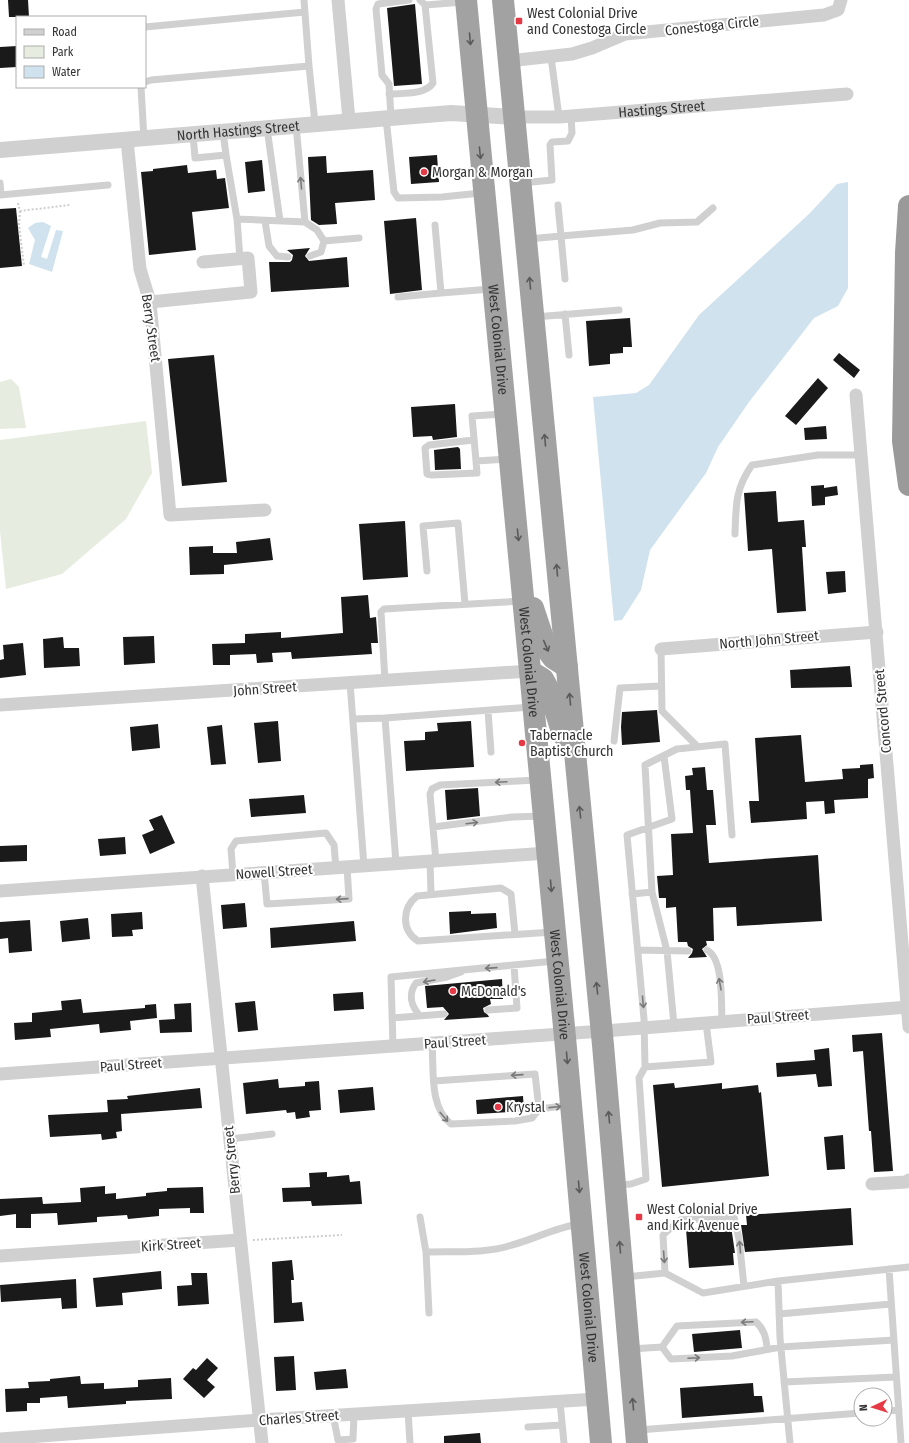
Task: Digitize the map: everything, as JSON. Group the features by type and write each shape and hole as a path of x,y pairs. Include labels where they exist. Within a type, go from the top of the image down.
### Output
{"highway":[{"path":"502,0 601,1031 636,1437"},
{"name":"West Colonial Drive","path":"466,1 565,1033 601,1443"},
{"path":"909,206 906,254 903,440 909,485"},
{"path":"521,569 547,650 553,658 567,667"},
{"path":"530,671 543,679 549,690 577,780"}],"street":[{"path":"338,0 350,120"},
{"name":"Conestoga Circle","path":"508,61 572,54 592,48 625,34 824,15 838,10 841,0"},
{"name":"Hastings Street","path":"477,114 514,117 565,116 847,94"},
{"name":"North Hastings Street","path":"0,150 144,139 388,117 451,113 477,114"},
{"name":"Berry Street","path":"127,140 140,269 150,302 170,515 265,510"},
{"path":"150,302 251,292 248,258 203,262"},
{"name":"Concord Street","path":"856,395 909,1027"},
{"name":"North John Street","path":"661,649 877,632"},
{"name":"John Street","path":"0,705 530,671"},
{"name":"Nowell Street","path":"0,891 548,853"},
{"name":"Berry Street","path":"202,876 262,1443"},
{"name":"Paul Street","path":"0,1074 645,1028 908,1007"},
{"path":"872,1184 906,1182 909,1180"},
{"name":"Kirk Street","path":"0,1256 240,1240"},
{"name":"Charles Street","path":"0,1439 334,1415 597,1399"}],"lane":[{"path":"304,0 315,123"},
{"path":"409,0 378,4 376,9 382,75 389,84 388,117 394,192 398,198 442,197 484,192"},
{"path":"389,94 421,91 430,88 433,83 423,3 466,1"},
{"path":"146,27 305,12"},
{"path":"520,183 552,180 550,145 552,142 568,141 572,133 565,116 551,57"},
{"path":"146,82 167,78 309,66"},
{"path":"141,88 144,139"},
{"path":"296,125 305,222"},
{"path":"267,128 280,221"},
{"path":"223,132 237,219 240,259"},
{"path":"193,134 195,158 226,156"},
{"path":"0,183 0,195 108,185"},
{"path":"558,205 565,278"},
{"path":"526,239 633,230 660,223 697,222 713,208"},
{"path":"237,219 305,222 317,230 324,241 321,252 310,256"},
{"path":"266,221 269,246 277,256 288,257"},
{"path":"435,225 441,293"},
{"path":"324,241 358,238"},
{"path":"398,297 493,288"},
{"path":"533,317 619,310"},
{"path":"565,314 569,355"},
{"path":"474,440 429,445 425,448 427,474 477,473 472,416 506,413"},
{"path":"735,534 737,493 745,475 752,465 818,455 861,455"},
{"path":"476,461 510,458"},
{"path":"427,571 423,526 458,523 465,604"},
{"path":"385,681 381,612 384,609 524,601"},
{"path":"661,649 660,686 662,711 697,746"},
{"path":"350,683 364,866"},
{"path":"614,741 620,688 660,686"},
{"path":"353,719 534,707"},
{"path":"488,711 491,752"},
{"path":"385,718 396,863"},
{"path":"674,1025 667,951 652,892 647,828 645,765 677,749 724,744 732,835"},
{"path":"615,1185 631,1184 646,1179 639,1078 646,1068 645,1028 627,835 672,819 664,756"},
{"path":"431,894 433,827 430,794 432,789 440,785 540,779"},
{"path":"433,827 544,816"},
{"path":"233,874 231,849 236,841 326,833 334,845 349,899 268,904 264,872"},
{"path":"515,934 511,894 501,888 417,896 409,902 406,912 408,931 418,942 555,932"},
{"path":"632,894 652,892"},
{"path":"638,950 688,951"},
{"path":"707,950 715,958 723,1000 722,1021"},
{"path":"393,1046 391,977 558,961"},
{"path":"488,1010 517,1008 514,966"},
{"path":"420,1016 413,1008 411,1000 412,989 416,983 447,977 466,969"},
{"path":"392,1018 444,1014"},
{"path":"646,1068 711,1062 706,1023"},
{"path":"432,1043 434,1081 437,1105 443,1118 451,1124 515,1121 532,1118 539,1109 535,1074 434,1081"},
{"path":"539,1109 571,1105"},
{"path":"230,1139 272,1134"},
{"path":"420,1217 426,1252 429,1313"},
{"path":"666,1273 663,1235 680,1220 734,1218 739,1239 744,1286"},
{"path":"426,1252 491,1250 511,1246 566,1226 582,1223"},
{"path":"622,1278 666,1273 703,1293 778,1281 909,1267"},
{"path":"889,1269 901,1443"},
{"path":"778,1281 781,1347 790,1443"},
{"path":"779,1314 891,1304"},
{"path":"629,1349 662,1346 677,1326 756,1322 761,1326 766,1336 767,1348"},
{"path":"662,1346 671,1359 732,1356 767,1348 894,1340"},
{"path":"784,1382 896,1377"},
{"path":"560,1402 564,1443"},
{"path":"893,1410 899,1410"},
{"path":"408,1411 410,1443"},
{"path":"334,1415 338,1440 346,1441 353,1439 354,1414"},
{"path":"636,1437 788,1419 853,1414"},
{"path":"528,1427 562,1425"}],"path":[{"path":"13,203 18,203 20,211 19,225 24,266"},
{"path":"20,211 70,205"},
{"path":"240,1240 342,1235"}],"green space":[{"path":"11,379 19,387 26,428 0,429 0,382"},
{"path":"146,421 152,473 126,519 62,574 6,589 0,531 0,440"}],"water":[{"path":"848,182 848,288 838,306 814,318 749,402 718,447 706,473 650,550 641,590 622,620 614,621 593,397 636,393 649,385 699,315 809,214 837,184"},
{"path":"43,222 51,226 41,257 47,259 56,230 63,231 52,272 29,264 35,240 28,228 35,223"}],"building":[{"path":"8,0 28,0 29,16 9,17"},
{"path":"415,4 422,84 394,86 387,8"},
{"path":"16,46 16,67 0,68 0,47"},
{"path":"437,155 439,182 411,184 409,157"},
{"path":"326,156 327,173 373,170 375,200 335,203 337,224 319,225 311,220 308,157"},
{"path":"262,160 265,191 248,193 245,162"},
{"path":"187,165 188,173 216,170 217,179 225,178 229,208 192,212 196,250 149,255 141,172"},
{"path":"16,208 22,266 0,268 0,209"},
{"path":"416,218 422,290 390,294 384,221"},
{"path":"310,248 305,256 309,261 347,257 349,287 271,292 269,262 290,262 293,255 287,250"},
{"path":"630,318 632,347 623,347 623,353 610,354 610,364 589,366 586,321"},
{"path":"839,353 860,370 854,378 833,360"},
{"path":"214,355 227,482 182,486 168,359"},
{"path":"818,378 828,388 796,425 785,416"},
{"path":"455,404 457,437 433,440 432,436 413,437 411,407"},
{"path":"826,426 827,439 805,440 804,428"},
{"path":"458,447 460,449 461,469 435,470 434,450"},
{"path":"824,485 824,488 837,486 838,495 825,497 825,505 812,506 811,486"},
{"path":"776,491 778,522 804,520 806,547 802,547 806,611 777,613 772,549 748,551 744,493"},
{"path":"405,521 408,577 363,580 359,524"},
{"path":"270,538 273,560 224,565 224,574 190,575 189,547 213,546 213,553 237,553 236,542"},
{"path":"845,571 846,592 828,594 826,572"},
{"path":"368,595 370,618 376,617 378,643 371,643 372,654 292,659 291,652 272,653 273,662 257,663 256,654 230,655 230,665 213,665 212,644 245,643 245,634 281,632 281,638 343,633 341,597"},
{"path":"154,636 155,663 124,665 123,637"},
{"path":"63,637 64,648 79,648 80,666 44,668 43,639"},
{"path":"23,643 26,675 0,678 0,660 4,659 3,645"},
{"path":"850,666 852,687 791,688 790,670"},
{"path":"657,710 660,742 622,745 622,712"},
{"path":"278,721 281,761 258,763 254,723"},
{"path":"471,721 474,767 406,771 404,741 425,740 425,732 438,731 437,723"},
{"path":"158,724 160,748 132,751 130,727"},
{"path":"222,725 226,764 211,765 207,727"},
{"path":"801,735 805,782 843,779 842,769 860,768 860,765 873,764 874,778 868,779 868,798 834,800 835,813 825,814 824,801 806,802 807,819 751,823 749,801 759,801 755,738"},
{"path":"705,767 707,790 713,790 716,825 706,825 709,863 818,855 822,921 737,926 736,907 713,908 714,941 706,941 707,945 702,949 707,957 688,958 693,949 688,946 687,942 678,942 676,907 666,908 666,898 659,898 657,876 673,875 671,834 693,833 690,790 686,790 685,776 693,775 692,768"},
{"path":"478,788 480,816 447,820 445,790"},
{"path":"304,795 306,813 251,817 249,799"},
{"path":"162,815 175,843 150,854 142,835 154,830 149,820"},
{"path":"125,837 126,854 100,856 98,839"},
{"path":"27,845 27,861 0,862 0,846"},
{"path":"245,903 247,927 223,929 221,905"},
{"path":"471,911 471,914 496,913 497,928 450,934 449,912"},
{"path":"142,912 143,929 132,930 133,936 112,937 111,914"},
{"path":"88,918 90,939 62,942 60,921"},
{"path":"30,920 32,951 9,953 8,938 0,939 0,922"},
{"path":"354,921 356,941 271,948 270,928"},
{"path":"502,979 503,999 490,999 491,1004 483,1008 484,1012 489,1017 444,1020 449,1014 443,1007 427,1008 425,986"},
{"path":"363,992 364,1009 334,1011 333,994"},
{"path":"81,999 83,1013 145,1008 145,1005 156,1004 157,1018 130,1021 131,1030 100,1033 99,1024 50,1029 51,1037 15,1040 14,1023 32,1022 32,1013 62,1010 61,1001"},
{"path":"255,1001 258,1030 238,1032 235,1003"},
{"path":"191,1003 192,1032 160,1033 159,1020 175,1019 174,1004"},
{"path":"882,1033 893,1171 874,1172 871,1131 869,1131 863,1051 853,1052 852,1035"},
{"path":"829,1048 832,1086 818,1087 816,1074 777,1077 776,1063 815,1060 814,1050"},
{"path":"278,1079 279,1088 305,1086 305,1082 319,1081 321,1110 309,1111 310,1117 296,1119 295,1112 287,1113 286,1110 246,1114 243,1083"},
{"path":"674,1083 675,1088 722,1083 722,1089 758,1085 759,1093 761,1092 769,1176 662,1187 653,1085"},
{"path":"373,1087 375,1110 340,1113 338,1090"},
{"path":"200,1088 202,1108 121,1114 122,1131 116,1132 117,1138 102,1140 101,1134 50,1137 48,1115 108,1112 107,1100 128,1099 127,1096"},
{"name":"Krystal","path":"523,1096 524,1111 477,1114 476,1100"},
{"path":"843,1135 845,1169 827,1170 824,1137"},
{"path":"327,1172 327,1177 349,1175 350,1182 360,1181 362,1204 312,1206 311,1201 283,1202 282,1188 310,1187 309,1173"},
{"path":"105,1186 105,1194 116,1193 116,1199 146,1196 146,1193 167,1191 167,1188 203,1187 204,1213 190,1213 190,1208 159,1209 159,1216 128,1219 127,1215 97,1217 97,1222 58,1225 57,1213 31,1214 31,1228 16,1228 16,1214 0,1216 0,1199 42,1197 43,1204 81,1202 80,1188"},
{"path":"851,1208 853,1245 745,1252 741,1225 747,1225 746,1215"},
{"path":"731,1226 735,1253 733,1253 734,1265 689,1268 686,1229"},
{"path":"292,1260 294,1280 291,1280 292,1303 302,1302 304,1321 274,1323 272,1262"},
{"path":"161,1271 162,1289 122,1293 123,1305 96,1307 93,1278"},
{"path":"191,1273 207,1273 209,1304 178,1306 177,1286 192,1285"},
{"path":"76,1279 77,1308 62,1309 61,1298 1,1302 0,1285"},
{"path":"740,1330 742,1348 694,1352 692,1334"},
{"path":"294,1356 296,1390 276,1391 274,1357"},
{"path":"207,1358 218,1368 207,1380 215,1387 204,1398 183,1379 193,1368 196,1370"},
{"path":"346,1369 348,1388 316,1390 314,1372"},
{"path":"80,1376 81,1384 104,1383 104,1389 138,1387 138,1380 171,1378 172,1399 126,1401 126,1404 68,1408 67,1396 40,1398 40,1403 27,1403 27,1411 6,1412 5,1389 29,1388 28,1382 50,1381 50,1379"},
{"path":"753,1383 754,1396 762,1396 764,1412 682,1418 680,1388"},
{"path":"480,1433 481,1443 444,1443 444,1436"}],"place":[{"name":"West Colonial Drive and Conestoga Circle","path":"519,21"},
{"name":"Morgan & Morgan","path":"424,172"},
{"name":"Tabernacle Baptist Church","path":"522,743"},
{"name":"McDonald's","path":"453,991"},
{"name":"Krystal","path":"498,1107"},
{"name":"West Colonial Drive and Kirk Avenue","path":"639,1217"}]}
